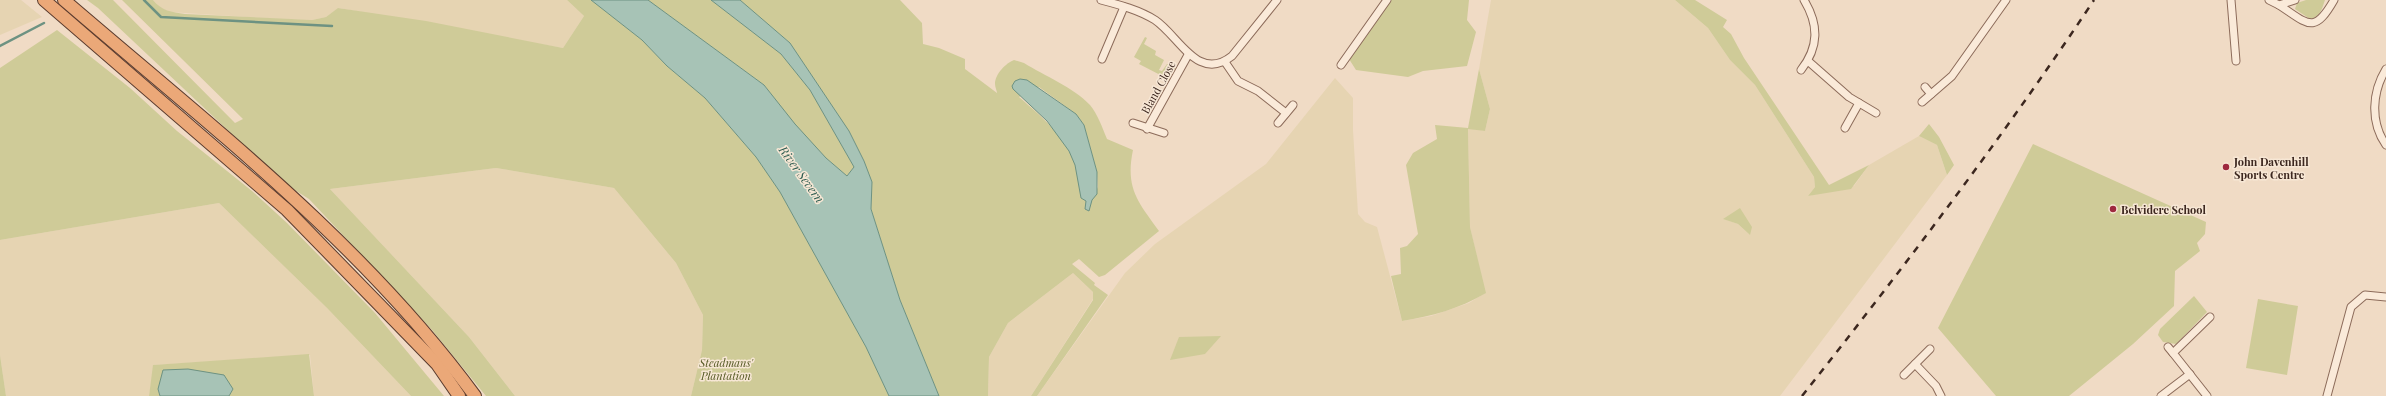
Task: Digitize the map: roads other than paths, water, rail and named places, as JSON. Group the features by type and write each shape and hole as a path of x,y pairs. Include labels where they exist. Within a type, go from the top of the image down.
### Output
{"highway":[{"path":"44,0 287,210 437,364 459,396"},
{"path":"64,0 306,208 413,318 447,357 475,396"}],"street":[{"path":"1101,0 1142,12 1164,26 1188,55 1209,64 1225,62 1232,56 1277,0"},
{"path":"1341,65 1387,0"},
{"path":"1801,70 1812,53 1816,34 1814,22 1804,0"},
{"path":"1922,102 1952,76 2006,0"},
{"path":"2231,0 2236,61"},
{"path":"2269,0 2305,22 2313,23 2322,20 2334,0"},
{"path":"2279,6 2295,0"},
{"path":"1102,59 1124,7"},
{"name":"Bland Close","path":"1147,129 1188,55"},
{"path":"1808,61 1837,87 1876,113"},
{"path":"1225,62 1238,81 1258,91 1286,113"},
{"path":"2386,69 2379,82 2374,101 2378,131 2386,145"},
{"path":"1925,87 1932,94"},
{"path":"1845,128 1859,103"},
{"path":"1278,123 1293,105"},
{"name":"Bland Close","path":"1133,123 1147,129 1164,133"},
{"path":"2327,396 2351,307 2365,295 2386,297"},
{"path":"2173,353 2210,317"},
{"path":"2204,324 2209,329"},
{"path":"2168,347 2207,396"},
{"path":"1904,375 1930,349"},
{"path":"1915,364 1936,386 1942,396"},
{"path":"2161,396 2190,374"}],"water":[{"name":"River Severn","path":"591,0 648,0 764,85 795,124 826,158 847,176 854,167 810,90 781,54 711,0 740,0 790,43 849,131 864,161 872,182 871,209 900,300 939,396 889,396 866,347 780,192 756,157 705,98 667,66 642,40"},
{"path":"1020,79 1027,80 1076,114 1084,125 1097,172 1097,194 1092,200 1089,211 1085,209 1086,201 1081,198 1075,165 1069,151 1047,121 1013,89 1012,86 1015,81"},
{"path":"188,369 224,375 233,389 229,396 160,396 158,389 163,370"}],"waterway":[{"path":"144,0 161,17 332,26"},
{"path":"0,46 44,23"}],"railway":[{"path":"1802,396 1878,299 1989,151 2060,51 2094,0"}],"place":[{"name":"John Davenhill Sports Centre","path":"2226,167"},
{"name":"Belvidere School","path":"2113,209"}],"park label":[{"name":"Steadmans' Plantation","path":"726,368"}]}
